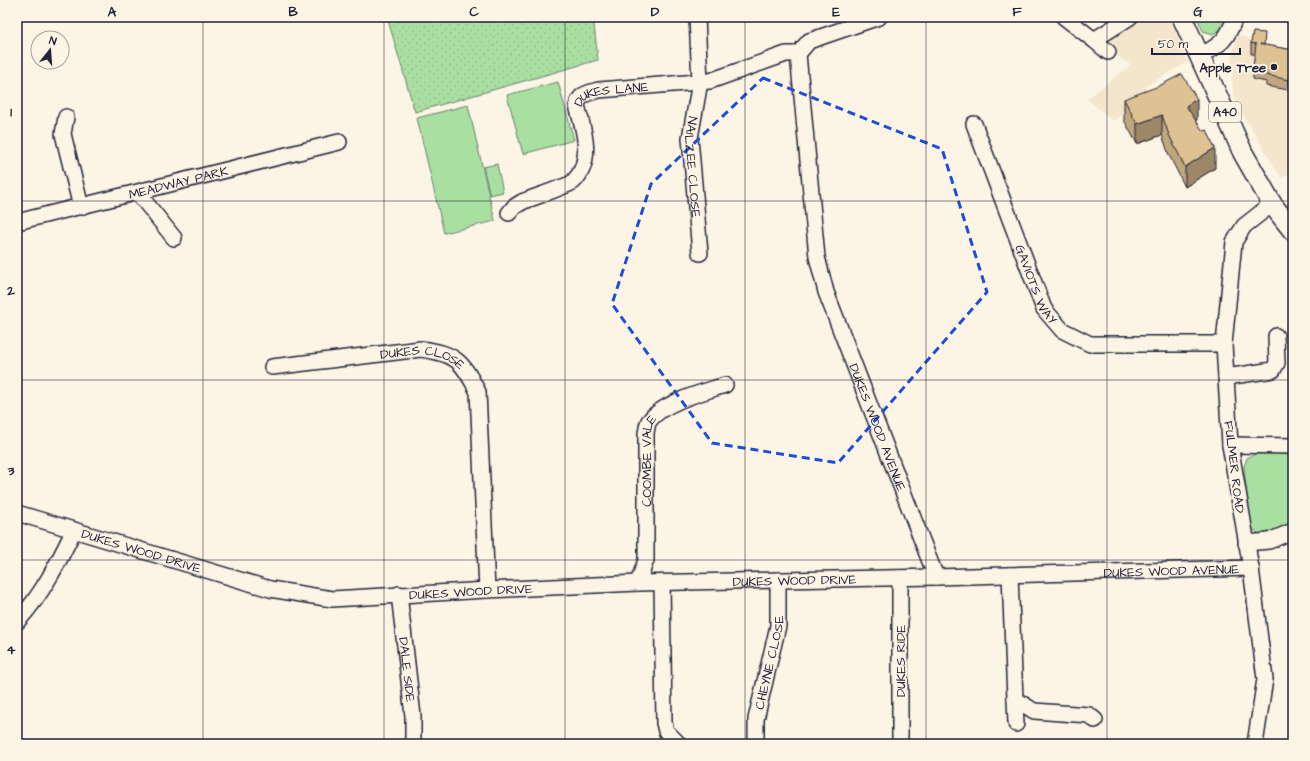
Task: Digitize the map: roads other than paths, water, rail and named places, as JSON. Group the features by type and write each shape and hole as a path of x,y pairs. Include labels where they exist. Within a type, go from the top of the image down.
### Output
{"main road":[{"name":"A40","path":"1182,17 1243,153 1272,204 1293,231"}],"street":[{"name":"NAILZEE CLOSE","path":"697,17 700,82 690,138 700,254"},
{"path":"798,54 809,41 879,17"},
{"path":"1064,17 1108,52"},
{"path":"1094,40 1130,17"},
{"path":"1199,56 1215,49 1229,34 1235,17"},
{"name":"DUKES LANE","path":"509,213 514,207 522,202 572,183 578,175 584,163 586,148 577,106 578,100 582,96 599,90 710,81 786,54 798,54"},
{"name":"DUKES WOOD AVENUE","path":"798,54 817,257 826,292 936,577 1250,568"},
{"path":"66,117 63,134 81,206"},
{"name":"GAVIOTS WAY","path":"974,124 1044,309 1062,330 1090,344 1224,344"},
{"name":"MEADWAY PARK","path":"17,222 338,142"},
{"path":"138,193 174,238"},
{"name":"FULMER ROAD","path":"1255,744 1266,679 1230,445 1224,344 1234,242 1244,226 1272,204"},
{"path":"1226,377 1273,370 1277,363 1276,336"},
{"name":"DUKES CLOSE","path":"272,367 421,349 444,352 466,368 478,392 487,590"},
{"name":"COOMBE VALE","path":"638,583 646,560 646,432 648,421 658,412 670,405 725,385"},
{"path":"1230,445 1293,446"},
{"name":"DUKES WOOD DRIVE","path":"17,513 270,589 332,599 399,594 638,583 936,577"},
{"path":"17,622 28,611 54,572 74,530"},
{"path":"1246,543 1268,541 1293,531"},
{"path":"1010,575 1016,724"},
{"name":"DUKES RIDE","path":"900,578 900,744"},
{"name":"CHEYNE CLOSE","path":"756,744 756,719 778,626 778,580"},
{"path":"662,583 664,723 666,731 679,744"},
{"name":"DALE SIDE","path":"399,594 414,716 414,744"},
{"path":"1015,699 1034,711 1089,716 1095,720"}],"place":[{"name":"Apple Tree","path":"1274,67"}]}
